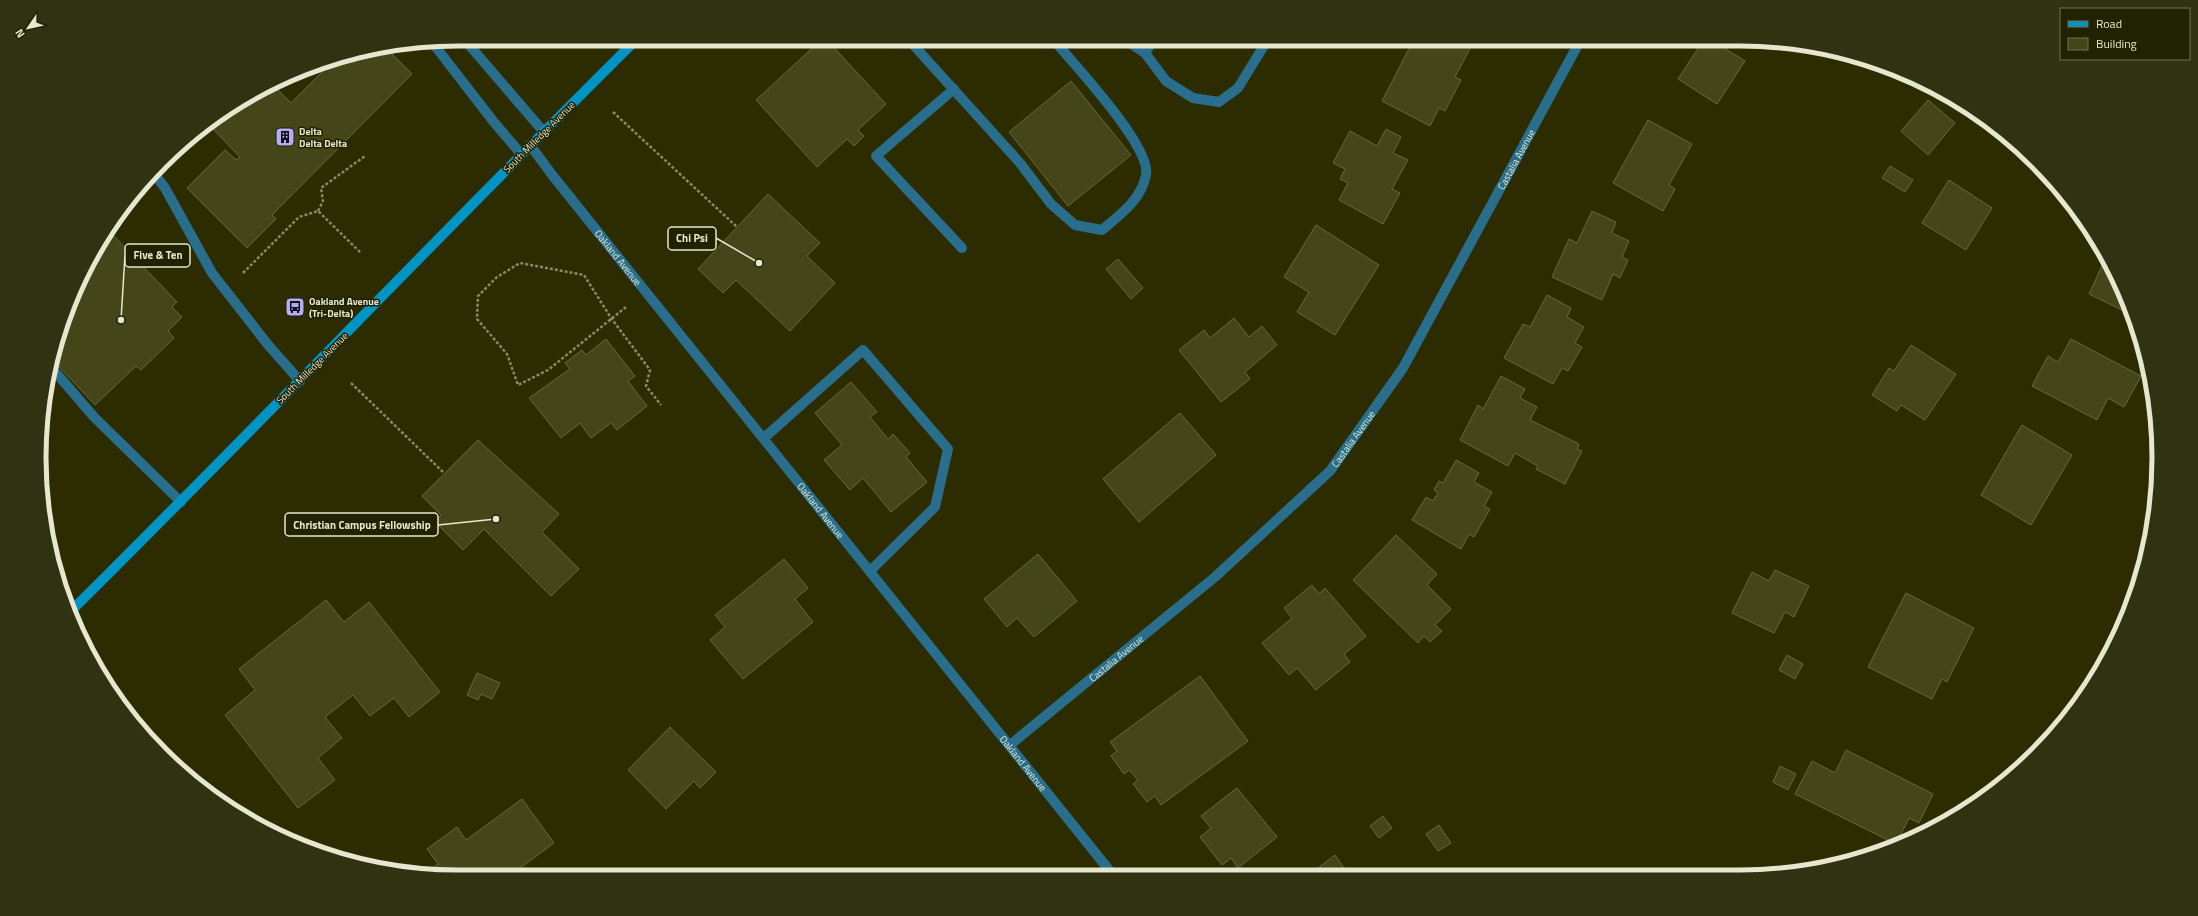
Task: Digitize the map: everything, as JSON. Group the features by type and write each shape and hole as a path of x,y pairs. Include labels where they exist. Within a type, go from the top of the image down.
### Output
{"main road":[{"name":"South Milledge Avenue","path":"74,608 181,502 521,154 630,46"}],"street":[{"path":"470,46 544,132"},
{"path":"914,46 1020,163 1051,204 1075,225 1102,230 1126,210 1141,191 1147,173 1143,154 1117,115 1059,46"},
{"path":"1134,46 1145,53 1166,81 1193,98 1219,102 1238,88 1264,46"},
{"path":"1145,53 1150,46"},
{"name":"Castalia Avenue","path":"1010,745 1214,577 1330,471 1403,368 1577,46"},
{"path":"436,47 493,121 521,154"},
{"path":"954,89 876,156 962,248"},
{"name":"Oakland Avenue","path":"530,145 645,291 1109,870"},
{"path":"157,177 165,188 212,273 300,381"},
{"path":"764,438 863,350 948,449 934,507 870,571"},
{"path":"55,372 94,417 181,502"}],"path":[{"path":"613,112 737,227"},
{"path":"226,290 299,217 318,211 323,201 321,188 365,156"},
{"path":"318,211 361,253"},
{"path":"645,291 611,318 548,370 518,385 506,354 477,319 478,296 497,277 520,263 584,275 611,318 650,370 646,386 661,405"},
{"path":"351,383 444,473"}],"building":[{"path":"814,46 832,46 886,104 858,130 864,136 854,146 847,139 817,167 756,100"},
{"path":"1410,46 1471,46 1455,77 1461,80 1445,111 1439,108 1430,126 1382,101"},
{"path":"1699,46 1721,46 1745,61 1717,104 1678,79"},
{"name":"Delta Delta Delta","path":"390,52 412,74 272,215 276,219 247,248 187,188 225,150 236,160 240,157 212,128 229,115 276,88 291,103 326,68 351,60"},
{"path":"1071,81 1131,155 1068,206 1009,132"},
{"path":"1928,100 1955,123 1928,155 1901,131"},
{"path":"1648,120 1692,144 1669,185 1675,189 1663,211 1613,183"},
{"path":"1386,129 1401,137 1393,153 1408,160 1392,189 1400,193 1383,224 1339,200 1348,183 1340,179 1345,169 1333,163 1350,131 1377,146"},
{"path":"1890,166 1913,180 1905,192 1882,178"},
{"path":"1949,180 1992,208 1966,250 1922,223"},
{"path":"768,194 820,243 807,256 835,283 790,331 736,280 723,293 698,269"},
{"path":"1592,211 1616,222 1612,233 1629,241 1622,257 1628,260 1620,278 1613,274 1602,300 1552,277 1569,239 1577,243"},
{"path":"1316,225 1379,265 1335,335 1297,312 1309,292 1284,277"},
{"path":"112,234 177,302 172,307 182,317 168,331 174,338 141,370 136,366 95,405 57,364 77,300 88,276"},
{"path":"1118,259 1143,288 1131,299 1106,269"},
{"path":"2103,263 2125,312 2089,294"},
{"path":"1547,295 1571,308 1567,317 1584,327 1575,343 1582,347 1568,371 1562,368 1553,384 1504,358 1523,324 1530,327"},
{"path":"1234,318 1249,337 1262,326 1277,345 1245,372 1250,379 1221,402 1179,350 1204,330 1210,338"},
{"path":"606,339 635,376 628,381 647,406 617,430 611,423 591,438 580,423 561,438 529,398 570,369 565,363 582,350 586,355"},
{"path":"2071,339 2141,376 2124,407 2108,398 2097,420 2032,386 2048,356 2058,362"},
{"path":"1911,345 1956,374 1925,420 1901,405 1897,411 1872,395 1889,368 1894,371"},
{"path":"1501,376 1525,389 1520,398 1537,407 1530,420 1579,444 1577,449 1582,451 1565,484 1536,469 1538,466 1515,453 1508,466 1460,440 1478,405 1483,409"},
{"path":"851,382 877,412 870,417 888,439 893,434 910,453 906,457 927,482 891,512 863,478 850,490 824,460 842,445 815,413"},
{"path":"1180,413 1216,455 1139,522 1103,479"},
{"path":"2022,425 2072,455 2031,525 1981,495"},
{"path":"478,440 559,514 542,532 579,569 551,596 484,529 463,550 435,522 441,515 422,496"},
{"path":"1456,460 1479,473 1474,482 1492,492 1484,506 1490,509 1474,537 1469,534 1461,549 1412,520 1426,497 1433,501 1438,493 1434,490 1439,481 1443,483"},
{"path":"1396,535 1437,574 1427,585 1451,609 1435,625 1442,631 1430,642 1424,636 1418,643 1353,580"},
{"path":"1038,554 1077,601 1034,637 1017,618 1007,627 984,599"},
{"path":"784,559 808,588 795,599 813,622 743,679 710,640 725,627 715,615"},
{"path":"1775,570 1809,586 1794,617 1785,612 1774,633 1732,613 1752,572 1769,581"},
{"path":"1312,585 1319,594 1325,588 1366,636 1344,654 1350,662 1316,690 1297,668 1289,675 1262,643 1292,618 1284,608"},
{"path":"1906,593 1974,628 1947,682 1942,679 1932,699 1868,667"},
{"path":"326,600 344,622 369,602 440,692 409,717 394,698 370,716 353,695 325,717 342,738 318,758 335,780 298,808 225,715 255,690 239,669"},
{"path":"1787,655 1803,664 1795,679 1779,670"},
{"path":"477,673 500,683 492,699 481,694 478,700 467,695"},
{"path":"1200,676 1248,741 1161,805 1155,796 1147,802 1133,784 1138,780 1129,770 1124,774 1111,756 1117,751 1110,742"},
{"path":"670,727 716,772 700,788 694,781 666,809 628,770"},
{"path":"1846,750 1933,794 1919,823 1909,818 1899,839 1891,841 1795,794 1812,761 1835,773"},
{"path":"1780,766 1796,774 1788,790 1773,782"},
{"path":"1237,788 1277,837 1238,868 1231,858 1222,865 1200,837 1211,828 1201,816"},
{"path":"522,799 554,843 517,870 432,869 438,864 427,849 457,827 466,840"},
{"path":"1383,816 1392,828 1379,838 1370,826"},
{"path":"1439,825 1451,843 1438,851 1426,834"},
{"path":"1335,855 1346,870 1316,870"}],"place":[{"name":"Delta Delta Delta","path":"285,137"},
{"name":"Chi Psi","path":"759,263"},
{"name":"Oakland Avenue (Tri-Delta)","path":"295,307"},
{"name":"Five & Ten","path":"121,320"},
{"name":"Christian Campus Fellowship","path":"496,519"}]}
